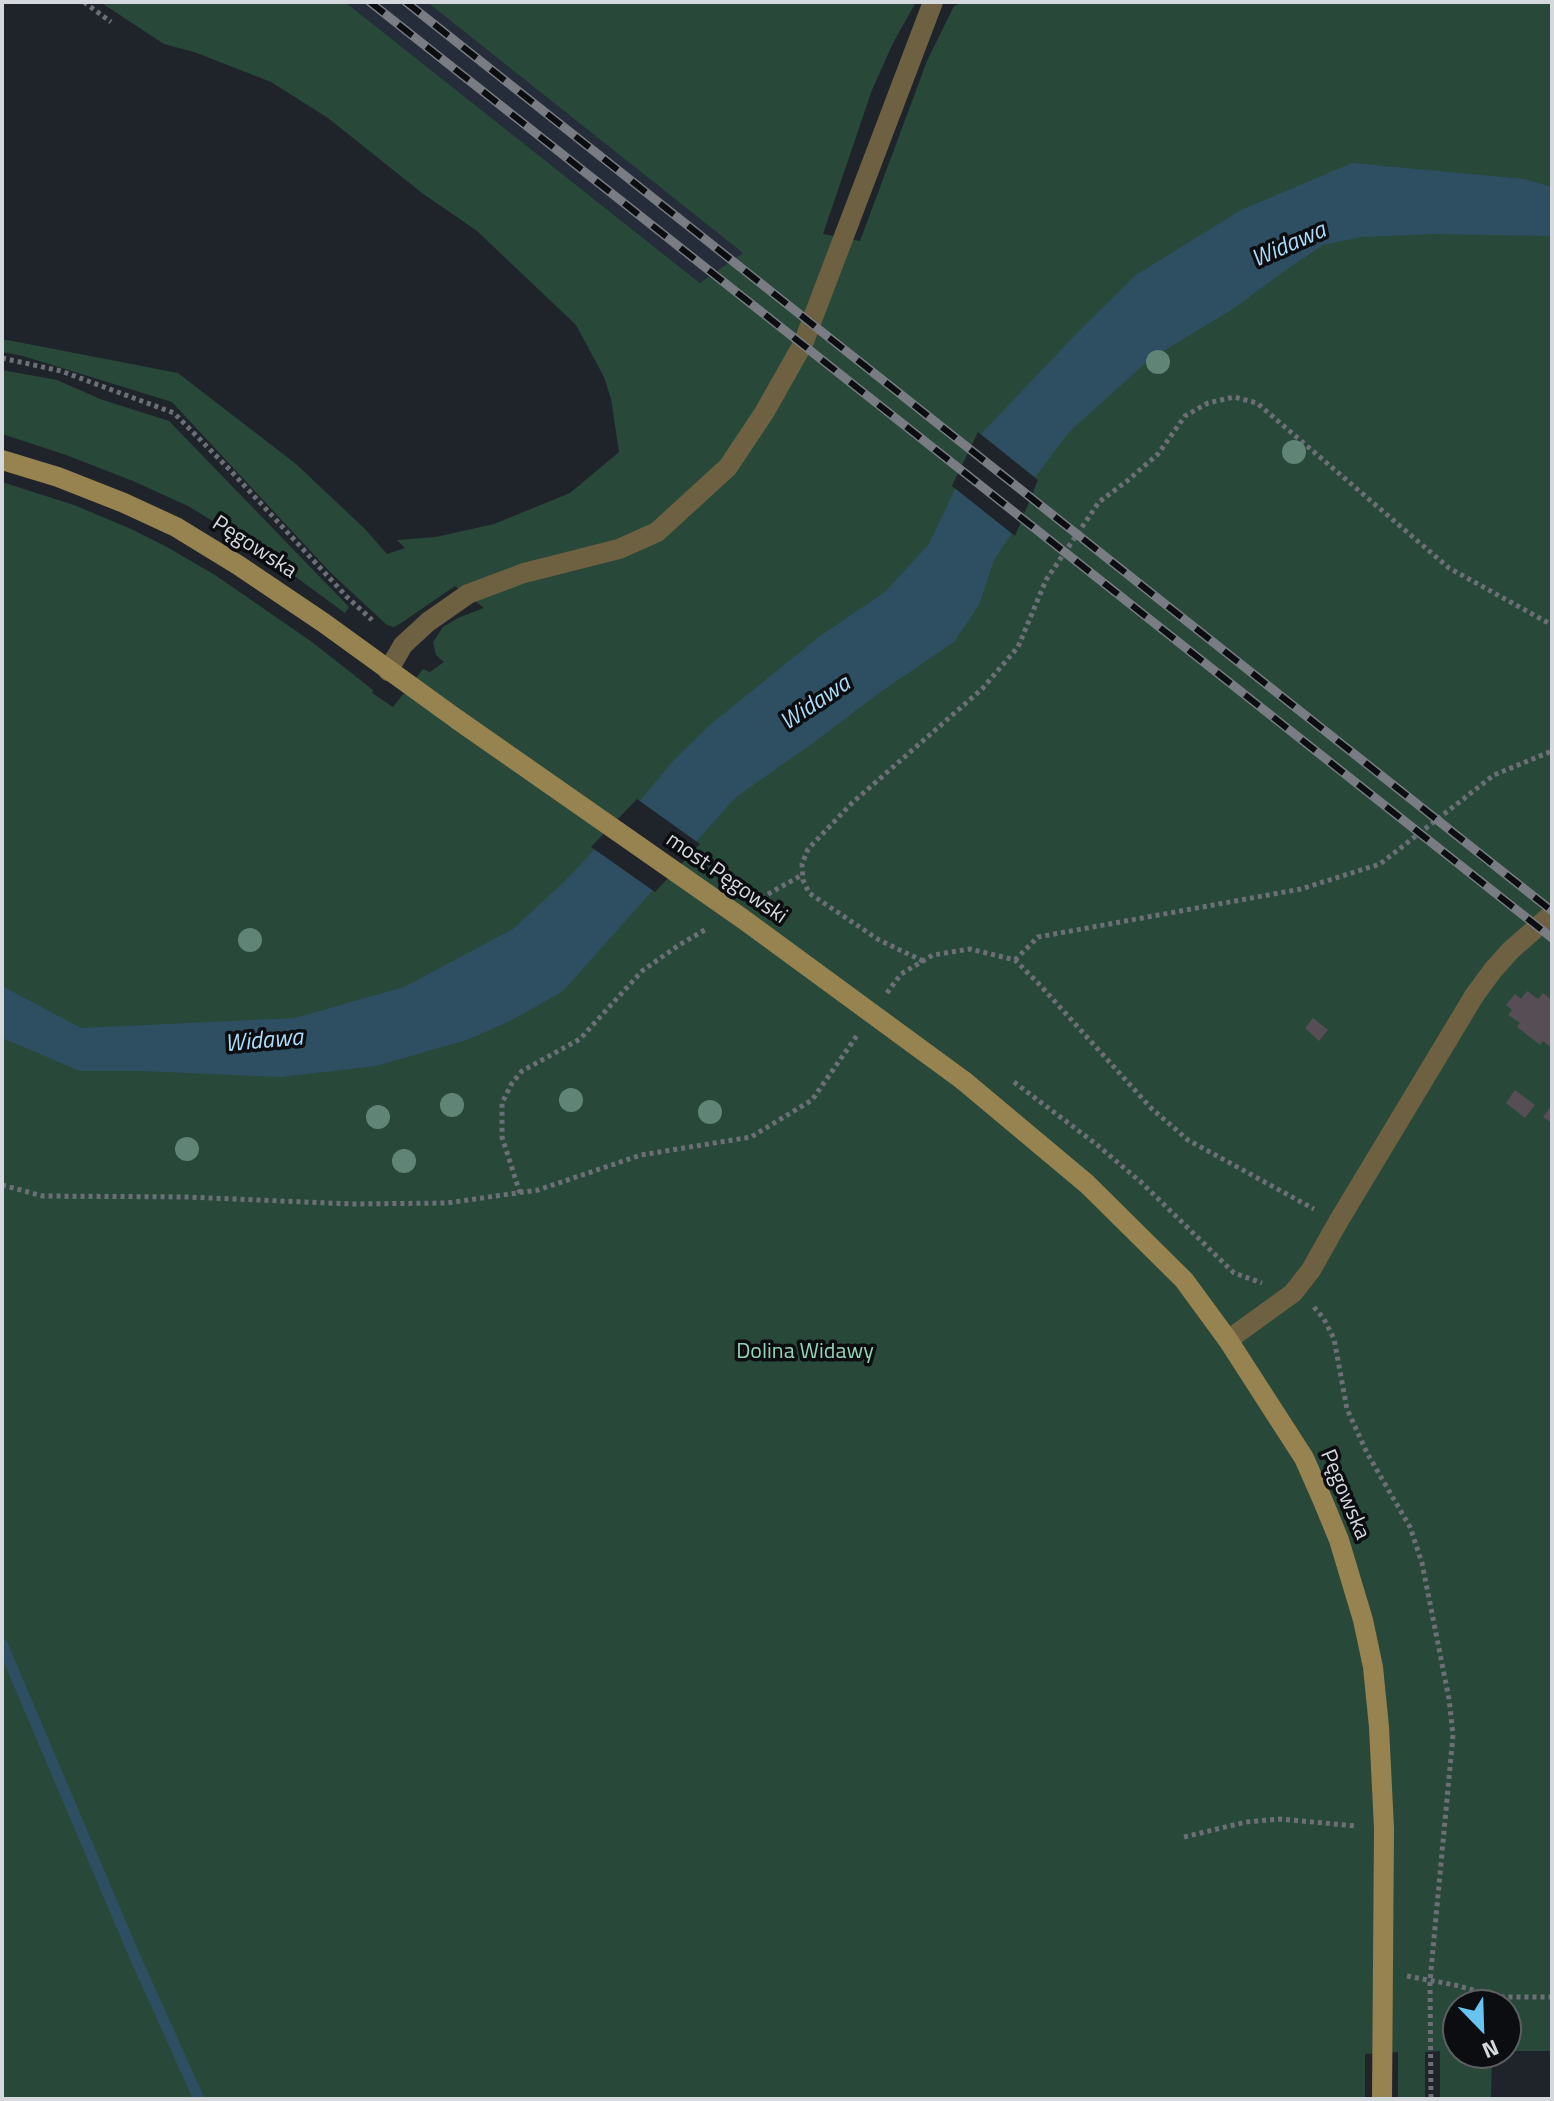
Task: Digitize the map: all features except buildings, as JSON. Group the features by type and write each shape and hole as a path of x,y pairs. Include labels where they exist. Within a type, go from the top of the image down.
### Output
{"main road":[{"name":"Pęgowska","path":"2,460 58,477 176,527 312,615 458,720"},
{"name":"most Pęgowski","path":"458,720 743,919 964,1081"},
{"name":"Pęgowska","path":"964,1081 1098,1195 1184,1280 1228,1340 1304,1458 1334,1527 1363,1620 1373,1667 1379,1727 1384,1828 1382,2099"}],"lane":[{"path":"388,671 403,645 428,622 468,594 524,573 619,549 657,532 728,467 764,413 803,344 933,2"},
{"path":"1228,1340 1293,1293 1311,1270 1474,996 1511,950 1552,914"}],"path":[{"path":"84,2 111,22"},
{"path":"2,358 61,371 174,413 347,597 403,645"},
{"path":"923,961 879,940 809,893 802,875 802,864 808,849 852,803 982,689 1018,647 1046,580 1099,502 1158,454 1185,416 1208,403 1234,397 1257,403 1449,568 1552,625"},
{"path":"1338,1222 1188,1140 1151,1108 1015,960 1038,937 1301,889 1380,864 1494,775 1552,751"},
{"path":"761,898 802,875"},
{"path":"520,1193 502,1137 502,1103 512,1083 522,1071 580,1039 642,971 720,921"},
{"path":"1009,1078 1142,1183 1234,1273 1306,1299 1324,1319 1334,1339 1347,1409 1367,1453 1410,1527 1422,1563 1453,1735 1430,1981 1431,2099"},
{"path":"2,1185 43,1196 187,1197 352,1204 447,1203 538,1190 641,1155 751,1137"},
{"path":"1184,1837 1246,1822 1280,1819 1384,1828"},
{"path":"1382,1974 1401,1974 1497,1997 1552,1997"}],"shaded area":[{"path":"345,2 427,2 803,300 775,342"}],"green space":[{"name":"Dolina Widawy","path":"100,2 345,2 700,283 743,253 427,2 916,2 872,90 823,234 860,241 927,61 954,6 963,2 1552,2 1552,2051 1522,2051 1522,1989 1442,1989 1442,2069 1492,2069 1491,2099 1440,2099 1440,2051 1425,2052 1425,2099 1398,2099 1398,2052 1365,2054 1365,2099 2,2099 2,482 74,505 167,547 215,575 312,642 393,707 423,669 430,672 444,662 436,655 433,642 443,627 484,608 455,586 401,623 394,627 387,625 331,573 172,402 2,352 2,339 178,373 296,464 387,554 405,548 397,540 436,537 494,524 570,493 619,452 611,399 604,377 576,325 477,231 422,193 328,118 271,82 194,52 164,44"},
{"path":"2,370 57,380 100,399 169,421 349,607 345,613 252,545 188,506 66,455 2,434"}],"water":[{"name":"Widawa","path":"1352,163 1524,179 1552,187 1552,236 1433,234 1362,237 1323,245 1233,309 1150,359 1070,431 1035,477 1012,533 994,560 979,605 954,642 736,797 562,992 510,1021 467,1040 376,1066 280,1077 80,1071 2,1038 2,986 81,1028 295,1018 404,987 513,929 566,880 673,761 711,724 820,636 885,592 929,544 981,434 1136,275 1241,210"}],"pier":[{"path":"978,432 1038,480 1015,536 952,486"},
{"path":"637,799 700,844 655,892 591,847"}],"waterway":[{"path":"2,1644 199,2099"}],"railway":[{"path":"370,2 1552,938"},
{"path":"406,2 1552,911"}]}
